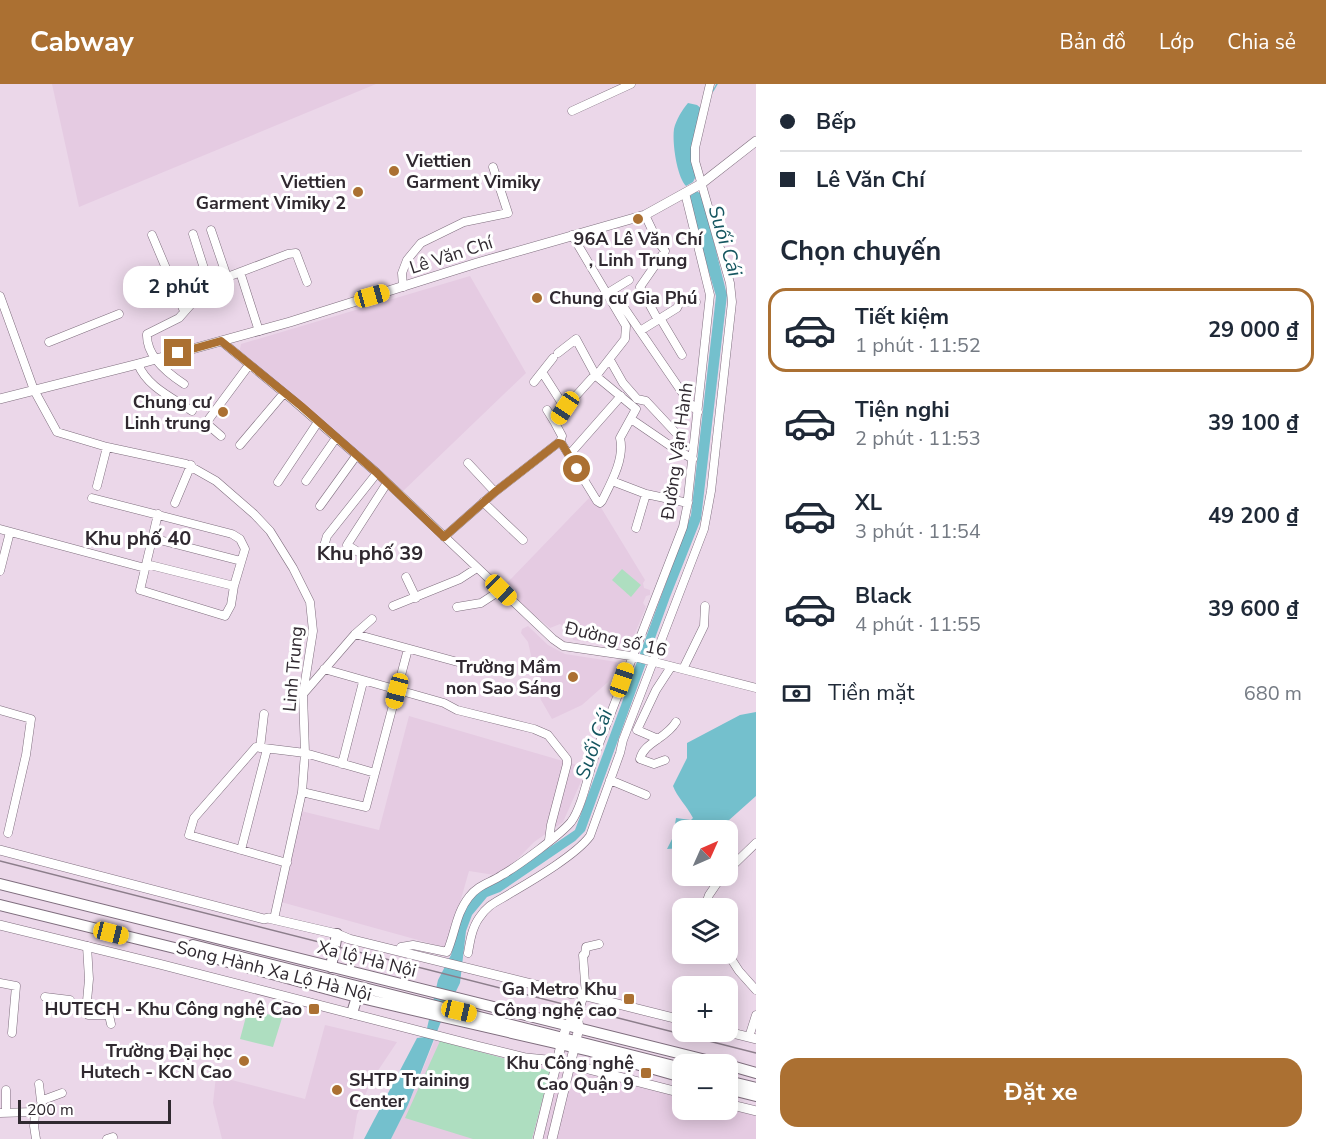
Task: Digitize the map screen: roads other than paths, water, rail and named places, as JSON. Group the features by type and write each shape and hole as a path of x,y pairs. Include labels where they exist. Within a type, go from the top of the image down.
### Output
{"highway":[{"name":"Xa lộ Hà Nội","path":"0,882 420,986 548,1041 562,1041"},
{"name":"Xa lộ Hà Nội","path":"0,898 415,1005"},
{"name":"Xa lộ Hà Nội","path":"0,905 199,954 354,1006 415,1005 575,1022 688,1054"},
{"path":"332,964 342,935"},
{"name":"Xa lộ Hà Nội","path":"482,1011 562,1041 672,1066"},
{"path":"536,1030 548,1041"},
{"name":"Xa lộ Hà Nội","path":"575,1044 672,1074"},
{"name":"Xa lộ Hà Nội","path":"738,1068 756,1073"},
{"path":"738,1084 756,1088"},
{"path":"738,1086 744,1085"},
{"path":"738,1091 756,1096"}],"main road":[{"name":"Lê Văn Chí","path":"0,399 259,331 572,235 645,215 701,184 754,146"},
{"path":"0,844 254,911 271,918 342,935 349,939 672,1018"},
{"path":"0,850 264,919 271,918"},
{"name":"Song Hành Xa Lộ Hà Nội","path":"0,919 354,1006 416,1028 672,1090"},
{"name":"Song Hành Xa Lộ Hà Nội","path":"0,925 354,1006"},
{"path":"342,935 350,934 434,958"},
{"path":"554,1139 575,1044 575,1022 581,995"},
{"path":"536,1139 562,1041 575,1022"},
{"path":"738,1106 756,1111"}],"street":[{"path":"572,111 631,84"},
{"name":"Đường Vận Hành","path":"468,953 475,926 490,904 509,895 558,862 586,840 593,830 651,663 704,529 720,424 732,302 730,283 695,162 695,148 710,84"},
{"path":"403,287 402,273 407,260 421,243 464,222 508,213 493,167"},
{"name":"Đường Vận Hành","path":"401,947 413,945 447,952 459,914 474,891 480,885 506,873 566,827 574,816 683,528 688,503 710,296 685,193"},
{"path":"645,215 665,251 640,286 682,355"},
{"path":"211,230 227,277"},
{"path":"193,234 209,284"},
{"path":"152,235 184,311"},
{"path":"555,423 565,408 610,360 627,333 626,326 608,292 572,235"},
{"path":"184,384 166,372 156,359 146,334 179,318 209,284 288,254 296,253 307,282"},
{"path":"240,272 259,331"},
{"path":"608,292 629,280"},
{"path":"608,292 614,293 688,401 698,412"},
{"name":"Linh Trung","path":"0,297 34,390 57,432 107,447 191,465 216,481 263,523 281,548 310,602 313,620 303,694 305,753 302,792 287,863 271,918"},
{"path":"640,331 677,308 680,302 696,302"},
{"path":"49,342 119,314"},
{"path":"534,382 555,356 576,339 596,376 636,409 620,438 622,446 612,481 599,502 560,443"},
{"name":"Đường số 16","path":"221,341 377,473 552,639 563,646 633,657 756,688"},
{"path":"610,360 623,382 638,399 646,401 675,432"},
{"path":"138,364 148,382 192,411"},
{"path":"221,436 206,423 249,365"},
{"path":"542,372 565,408"},
{"path":"240,445 284,393"},
{"path":"569,455 621,396"},
{"path":"444,537 495,492 560,443 562,436 547,410"},
{"path":"631,419 657,438 693,459"},
{"path":"278,482 318,422"},
{"path":"306,481 336,438"},
{"path":"97,486 107,447"},
{"path":"320,506 356,456"},
{"path":"468,463 495,492"},
{"path":"175,503 191,465"},
{"path":"321,556 327,536 377,473"},
{"path":"612,481 646,494 688,503"},
{"path":"365,555 347,545 387,483"},
{"path":"636,528 646,494"},
{"path":"92,498 158,514 232,534 240,539 245,549 231,605 225,616 140,590 158,514"},
{"path":"483,502 523,540"},
{"path":"0,529 234,586"},
{"path":"0,571 10,532"},
{"path":"152,538 241,561"},
{"path":"393,606 460,579 477,568"},
{"path":"406,577 416,598"},
{"path":"457,607 481,603 501,590"},
{"path":"683,669 704,626 705,606"},
{"path":"303,694 355,634 372,619"},
{"path":"355,634 465,664"},
{"path":"302,792 366,807 408,649"},
{"path":"658,739 637,730 670,667"},
{"path":"324,669 442,703 457,710 534,729 551,738 567,759 567,764 549,840"},
{"path":"342,764 363,681"},
{"path":"0,710 31,719 26,755 8,833"},
{"path":"241,849 263,748 264,714"},
{"path":"665,760 654,764 640,759 643,750 670,732 676,722"},
{"path":"287,863 189,835 194,818 256,747 305,753 375,773"},
{"path":"610,780 646,795"},
{"path":"738,860 756,843"},
{"path":"581,995 583,955 586,947 599,944"},
{"path":"87,946 89,979 86,1012 87,1015 109,1015 111,1024"},
{"path":"734,964 756,990"},
{"path":"0,982 16,986 12,1033"},
{"path":"45,997 70,1000"},
{"path":"752,1038 756,1015"},
{"path":"6,1090 3,1112 34,1113 39,1110 41,1101 39,1084"},
{"path":"41,1101 62,1093"},
{"path":"34,1113 33,1126 36,1139"}],"water":[{"path":"688,103 702,109 692,151 696,176 693,182 686,186 678,168 674,129 681,112"},
{"path":"696,191 702,194 727,295 701,519 670,597 585,831 575,841 500,892 487,897 472,915 466,931 460,983 440,1024 408,1105 391,1139 364,1139 417,1038 425,1037 438,980 451,955 461,917 469,903 481,890 500,881 575,830 691,515 716,296 688,201 688,198"},
{"path":"756,712 756,796 729,820 691,820 693,818 673,786 687,758 687,743 740,715"},
{"path":"672,839 672,849 667,849"}],"waterway":[{"name":"Suối Cái","path":"713,91 717,84"}],"railway":[{"path":"0,861 756,1053"}],"place":[{"name":"Viettien Garment Vimiky","path":"394,171"},
{"name":"Viettien Garment Vimiky 2","path":"358,192"},
{"name":"96A Lê Văn Chí , Linh Trung","path":"638,219"},
{"name":"Chung cư Gia Phú","path":"537,298"},
{"name":"Chung cư Linh trung","path":"223,412"},
{"name":"Trường Mầm non Sao Sáng","path":"573,677"},
{"name":"Ga Metro Khu Công nghệ cao","path":"629,999"},
{"name":"HUTECH - Khu Công nghệ Cao","path":"314,1009"},
{"name":"Trường Đại học Hutech - KCN Cao","path":"244,1061"},
{"name":"Khu Công nghệ Cao Quận 9","path":"646,1073"},
{"name":"SHTP Training Center","path":"337,1090"}],"district":[{"name":"Khu phố 40","path":"138,538"},
{"name":"Khu phố 39","path":"370,553"}]}
